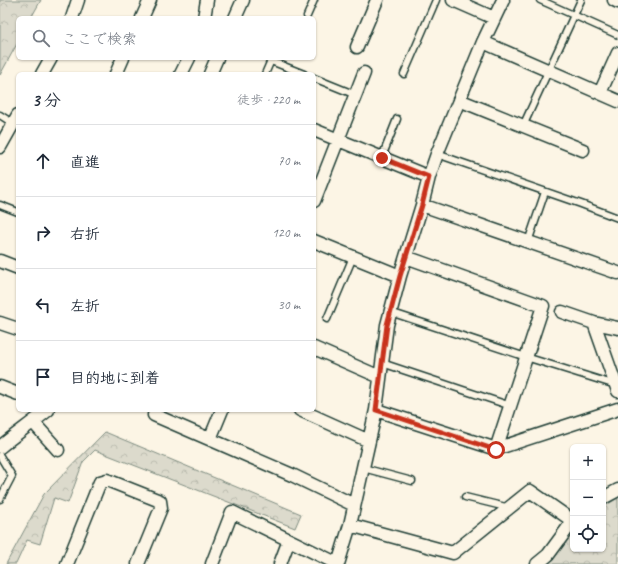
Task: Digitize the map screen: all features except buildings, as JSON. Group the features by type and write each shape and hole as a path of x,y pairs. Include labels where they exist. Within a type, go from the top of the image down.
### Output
{"street":[{"path":"73,16 78,0"},
{"path":"143,16 150,0"},
{"path":"204,16 207,0"},
{"path":"236,16 243,0"},
{"path":"357,47 377,0"},
{"path":"453,0 494,18"},
{"path":"212,564 232,512 338,564 350,526 376,410 387,325 400,276 437,154 483,42 503,0"},
{"path":"614,0 618,2"},
{"path":"483,42 618,101"},
{"path":"600,93 618,53"},
{"path":"43,72 50,60"},
{"path":"117,72 122,60"},
{"path":"181,72 188,60"},
{"path":"211,72 216,60"},
{"path":"316,196 364,72"},
{"path":"460,100 583,150"},
{"path":"0,147 16,122"},
{"path":"316,131 429,177"},
{"path":"422,205 618,273"},
{"path":"316,242 400,276"},
{"path":"406,258 543,306 496,450"},
{"path":"0,261 16,267"},
{"path":"562,312 594,323 618,328"},
{"path":"0,323 16,328"},
{"path":"594,323 617,388"},
{"path":"316,349 380,377"},
{"path":"0,387 16,393"},
{"path":"376,410 496,450 618,409"},
{"path":"0,447 46,412"},
{"path":"210,439 221,412"},
{"path":"304,412 369,441"},
{"path":"154,415 292,475 354,505"},
{"path":"33,422 58,450"},
{"path":"67,564 100,482 107,480 160,501 161,508 138,564"},
{"path":"606,496 618,490"},
{"path":"350,526 453,553 530,491 570,519"},
{"path":"537,564 548,554 570,525"},
{"path":"280,564 289,540"}],"lane":[{"path":"307,16 314,0"},
{"path":"404,74 436,0"},
{"path":"540,0 618,35"},
{"path":"523,126 582,0"},
{"path":"266,72 271,60"},
{"path":"273,60 300,72"},
{"path":"316,79 356,95"},
{"path":"0,115 16,122"},
{"path":"382,158 397,119"},
{"path":"437,154 618,218"},
{"path":"528,242 545,192"},
{"path":"0,205 16,211"},
{"path":"327,319 353,257"},
{"path":"390,312 617,388"},
{"path":"382,363 511,406"},
{"path":"0,456 12,476 0,499"},
{"path":"363,468 412,481"},
{"path":"464,497 510,508"}],"green space":[{"path":"0,0 41,0 32,16 16,16 16,46 0,75"},
{"path":"105,432 301,514 295,528 95,450 83,462 68,503 54,498 40,544 27,540 16,564 6,564 44,494"},
{"path":"618,498 618,564 547,564 570,536 570,552 606,552 606,505"}],"route":[{"path":"382,158 429,177 387,325 376,410 496,450"}]}
